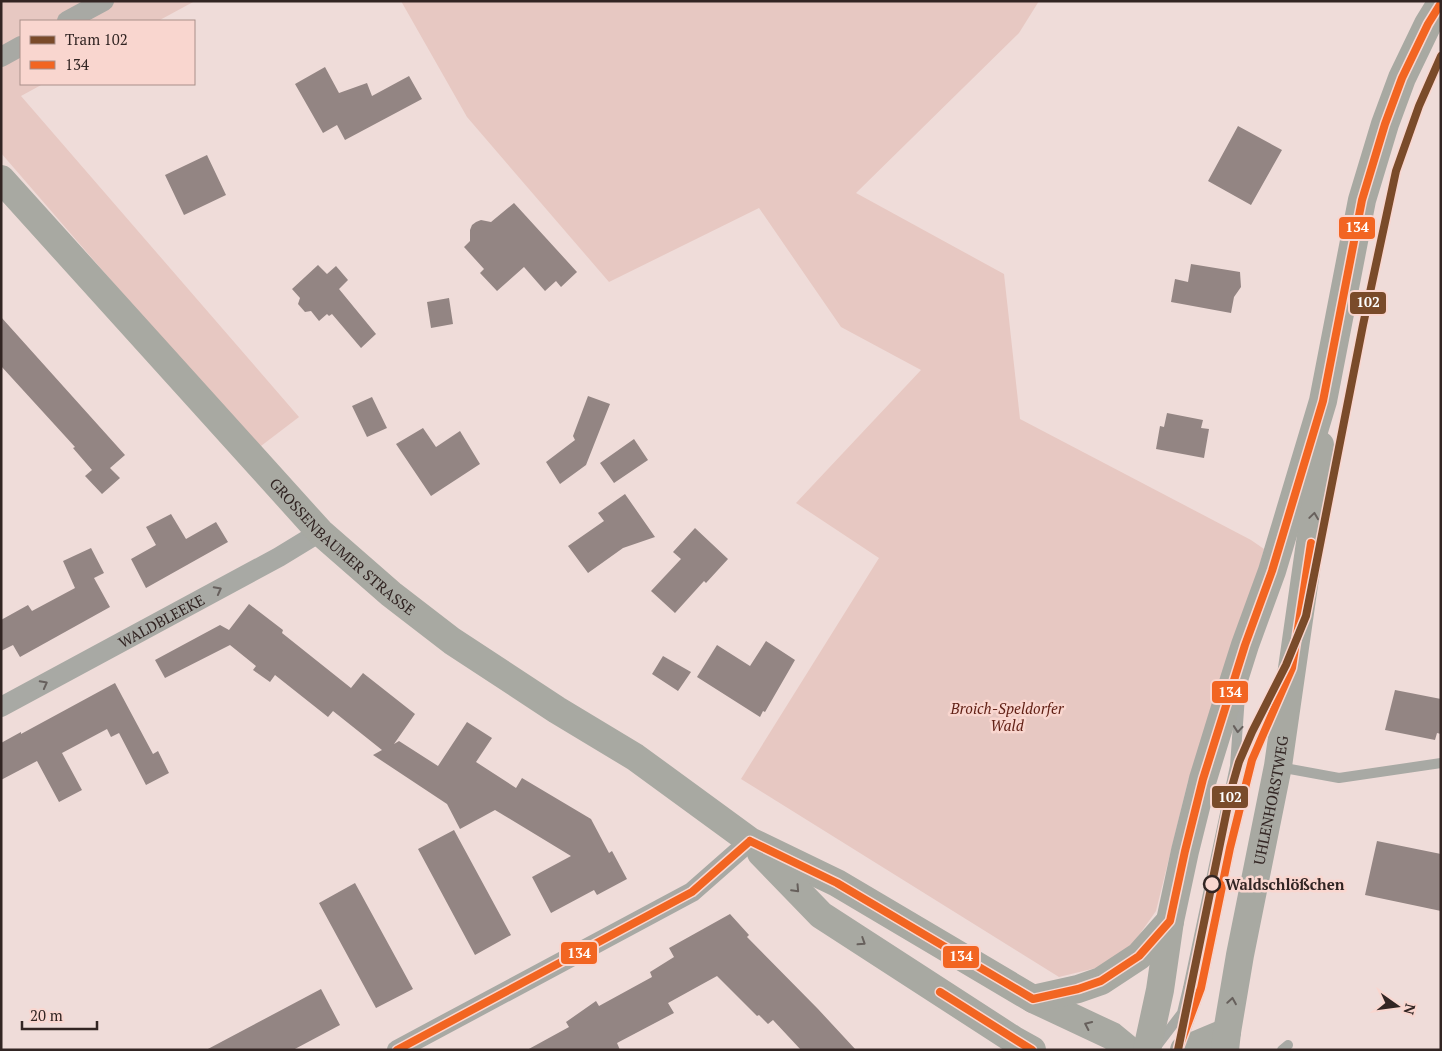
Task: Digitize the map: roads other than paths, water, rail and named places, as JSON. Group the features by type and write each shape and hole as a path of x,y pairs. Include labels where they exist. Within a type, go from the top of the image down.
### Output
{"street":[{"path":"69,20 104,1"},
{"name":"UHLENHORSTWEG","path":"1147,1050 1160,990 1170,921 1185,851 1203,780 1245,645 1272,571 1323,401 1362,200 1383,130 1402,78 1428,24 1441,3"},
{"path":"1,57 20,47"},
{"name":"GROSSENBAUMER STRASSE","path":"1,179 320,532 391,594 452,641 557,710 635,757 750,841 821,915 1018,1046"},
{"name":"UHLENHORSTWEG","path":"1226,1041 1240,954 1278,766 1318,487 1323,401"},
{"name":"WALDBLEEKE","path":"1,707 278,557 320,532"},
{"path":"397,1050 692,892 750,841"},
{"name":"GROSSENBAUMER STRASSE","path":"750,841 837,883 1034,999 1112,1036 1129,1050"},
{"path":"1034,999 1078,989 1101,981 1140,956 1170,921"},
{"path":"1184,1050 1226,1041"}],"lane":[{"path":"1154,1050 1182,1013 1188,988 1234,766 1245,645"},
{"path":"1178,1050 1201,988 1234,831 1252,760 1292,668"},
{"path":"1278,766 1339,778 1441,763"}],"tram line":[{"name":"102","path":"1178,1050 1231,790 1239,762 1286,665 1306,616 1363,325 1396,171 1419,106 1441,56"}],"place":[{"name":"Waldschlößchen","path":"1212,884"}],"park label":[{"name":"Broich-Speldorfer Wald","path":"1007,716"}]}
